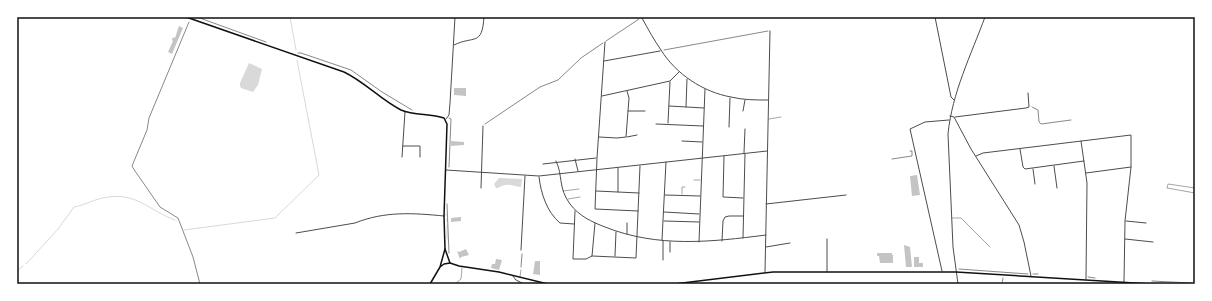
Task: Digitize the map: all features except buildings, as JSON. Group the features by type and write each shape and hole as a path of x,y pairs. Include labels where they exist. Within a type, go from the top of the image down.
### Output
{"main road":[{"path":"186,17 344,72 396,107 405,111 440,117 446,120 444,216 445,249 450,263"},
{"path":"430,284 440,267 445,249"},
{"path":"440,267 444,264 450,263 463,267 512,275 548,284"},
{"path":"674,284 765,273 956,272 1151,284"}],"street":[{"path":"446,120 450,103 455,17"},
{"path":"454,45 461,41 478,38 483,30 484,17"},
{"path":"935,17 951,98 954,100"},
{"path":"958,284 951,218 947,148 949,120 954,100 985,17"},
{"path":"642,18 661,50 679,72 687,78 705,89 730,97 768,100"},
{"path":"765,273 770,31"},
{"path":"605,42 596,170 595,209 638,211"},
{"path":"604,61 661,50"},
{"path":"601,96 670,81 679,72"},
{"path":"686,107 687,78"},
{"path":"668,124 670,81"},
{"path":"699,242 705,89"},
{"path":"626,137 629,98 627,91"},
{"path":"950,116 954,117 1029,107 1028,93"},
{"path":"729,127 730,97"},
{"path":"743,111 745,110 745,99"},
{"path":"669,106 704,108"},
{"path":"402,157 405,111"},
{"path":"628,111 645,111"},
{"path":"954,117 1019,226 1031,276"},
{"path":"942,272 910,129 925,122 949,120"},
{"path":"656,124 704,126"},
{"path":"481,188 483,126"},
{"path":"743,238 745,129"},
{"path":"599,137 617,138 637,135"},
{"path":"976,156 983,153 1131,135 1131,167 1124,239 1124,282"},
{"path":"682,141 702,142"},
{"path":"1081,141 1086,173 1086,280"},
{"path":"403,146 420,146 420,157"},
{"path":"1020,148 1023,167 1025,168 1084,161"},
{"path":"445,170 539,176 767,151"},
{"path":"724,156 723,197 744,198"},
{"path":"543,164 597,158"},
{"path":"576,160 578,172"},
{"path":"557,162 562,191 575,211 595,223 616,232 637,237 684,243 722,241 766,236"},
{"path":"663,260 663,212 666,162"},
{"path":"575,211 573,259 586,259 592,256 636,258 640,165"},
{"path":"1054,165 1057,188"},
{"path":"618,167 618,192"},
{"path":"1086,173 1131,167"},
{"path":"1033,168 1035,184"},
{"path":"522,250 525,176"},
{"path":"539,176 542,194 547,207 560,223 574,224"},
{"path":"595,192 639,193"},
{"path":"664,195 701,196"},
{"path":"766,204 846,195"},
{"path":"663,212 700,214"},
{"path":"296,233 355,223 362,220 394,214 405,213 444,216"},
{"path":"722,241 723,221 725,217 744,216"},
{"path":"663,221 700,222"},
{"path":"1125,221 1146,223"},
{"path":"592,256 595,223"},
{"path":"627,223 627,235"},
{"path":"615,257 616,232"},
{"path":"827,239 827,272"},
{"path":"1124,239 1153,242"},
{"path":"670,242 670,252"},
{"path":"765,247 790,243"},
{"path":"512,275 516,280 524,284"}],"lane":[{"path":"768,119 781,117"},
{"path":"694,180 701,180"},
{"path":"1195,188 1168,184 1167,188 1195,193"},
{"path":"682,195 682,186 685,186"},
{"path":"562,191 579,189"},
{"path":"567,199 580,198"},
{"path":"951,218 960,218 990,247"},
{"path":"455,284 461,278 463,267"},
{"path":"520,277 521,270"}],"path":[{"path":"483,126 492,118 540,87 558,80 581,58 642,18"},
{"path":"190,19 149,118 148,128 132,166 160,207 178,218 193,257 200,284"},
{"path":"661,50 770,31"},
{"path":"1029,107 1033,107 1038,110 1039,122 1041,124 1072,120"},
{"path":"448,170 451,119"},
{"path":"892,159 912,156 912,151 910,151"},
{"path":"447,200 449,248"},
{"path":"521,270 522,250"},
{"path":"958,269 1029,274"},
{"path":"1002,284 1003,275"},
{"path":"1177,283 1189,284"}],"shaded area":[{"path":"249,63 262,69 258,85 253,92 241,88 240,86"},
{"path":"499,178 522,179 521,187 507,185 496,188 494,184"}],"waterway":[{"path":"290,17 296,50"},
{"path":"184,230 275,218 319,175 297,60"},
{"path":"26,264 58,229 74,207 100,199 119,196 136,200 175,220"},
{"path":"447,225 447,239"},
{"path":"17,271 23,266"}]}
